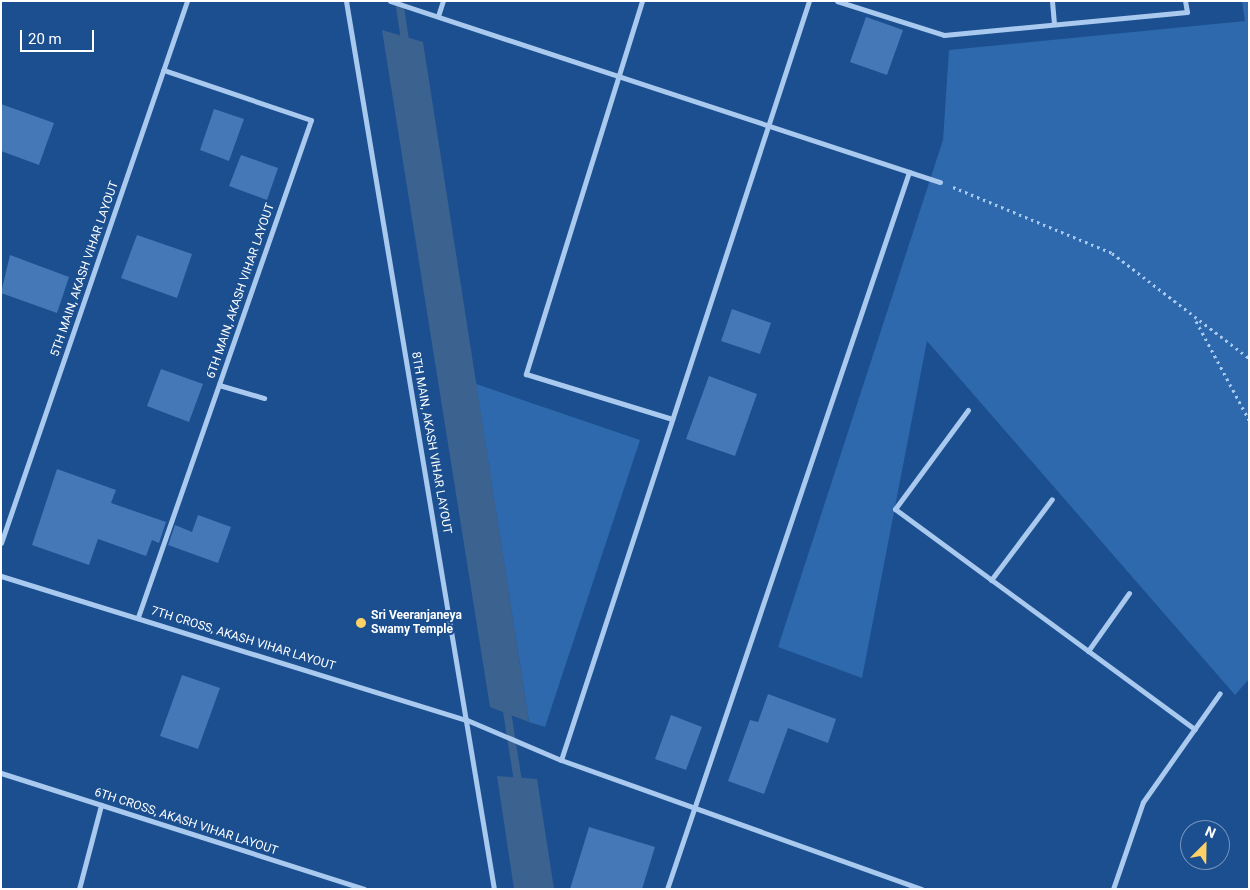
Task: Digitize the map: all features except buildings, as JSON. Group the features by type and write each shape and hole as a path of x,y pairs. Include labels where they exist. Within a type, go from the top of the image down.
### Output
{"street":[{"name":"5TH MAIN, AKASH VIHAR LAYOUT","path":"1,543 187,1"},
{"name":"8TH MAIN, AKASH VIHAR LAYOUT","path":"346,1 494,889"},
{"path":"390,1 940,182"},
{"path":"438,16 443,1"},
{"path":"642,1 526,374 672,419"},
{"path":"561,760 809,1"},
{"path":"837,1 944,35 1187,12 1185,1"},
{"path":"1052,1 1054,24"},
{"name":"6TH MAIN, AKASH VIHAR LAYOUT","path":"138,616 311,120 163,70"},
{"path":"667,889 909,172"},
{"path":"220,385 264,398"},
{"path":"968,410 895,509 1195,729"},
{"path":"991,580 1052,499"},
{"name":"7TH CROSS, AKASH VIHAR LAYOUT","path":"1,576 138,616 467,720 561,760 922,889"},
{"path":"1088,651 1129,592"},
{"path":"1113,889 1143,802 1220,693"},
{"name":"6TH CROSS, AKASH VIHAR LAYOUT","path":"1,773 364,889"},
{"path":"79,889 101,805"}],"path":[{"path":"940,182 1112,253 1194,319 1249,358"},
{"path":"1194,319 1249,420"}],"shaded area":[{"path":"1242,1 1249,1 1249,679 1235,695 927,341 862,678 778,647 943,140 949,50 1245,21"},
{"path":"382,30 423,42 529,722 490,707"},
{"path":"476,384 640,440 545,727 529,722"},
{"path":"497,776 537,779 554,889 514,889"}],"waterway":[{"path":"399,1 406,46"},
{"path":"506,705 519,788"}],"place":[{"name":"Sri Veeranjaneya Swamy Temple","path":"361,623"}]}
